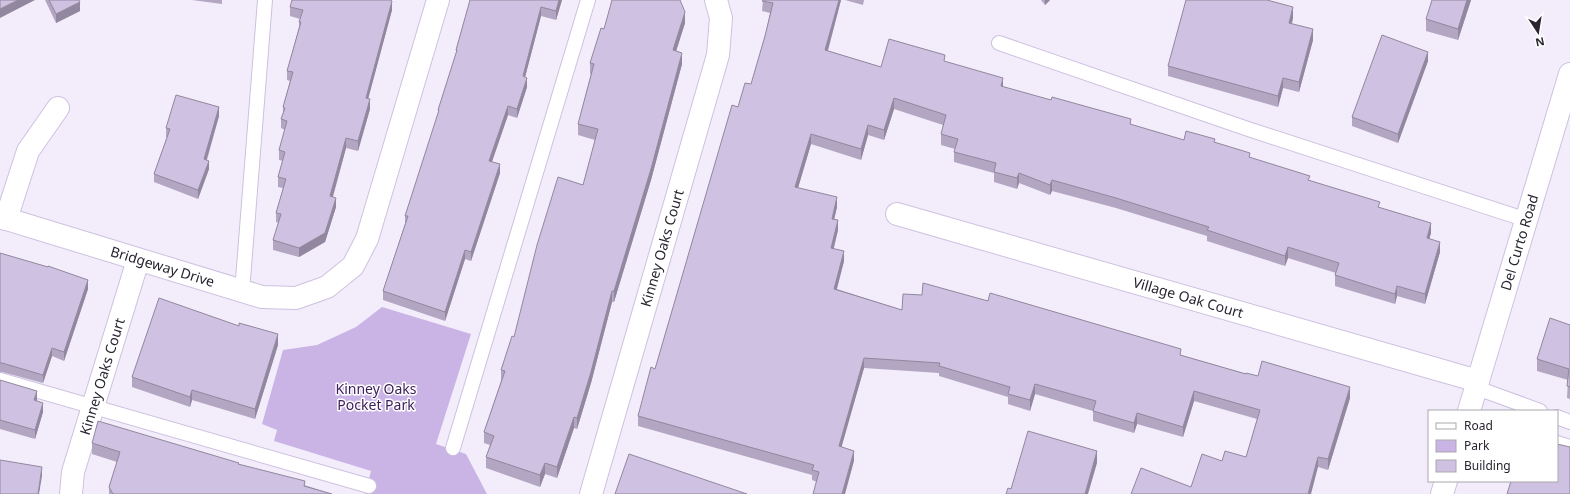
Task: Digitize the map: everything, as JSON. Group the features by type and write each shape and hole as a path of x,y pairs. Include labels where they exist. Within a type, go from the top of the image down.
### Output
{"street":[{"name":"Bridgeway Drive","path":"3,218 262,297 296,298 327,287 353,266 367,239 438,0"},
{"name":"Kinney Oaks Court","path":"591,494 718,55 721,18 716,0"},
{"name":"Del Curto Road","path":"1469,410 1570,74"},
{"path":"3,218 28,152 58,108"},
{"name":"Village Oak Court","path":"897,214 1477,385"},
{"name":"Kinney Oaks Court","path":"71,494 73,472 138,260"},
{"path":"1442,494 1446,482"}],"lane":[{"path":"242,292 265,0"},
{"path":"453,448 588,0"},
{"path":"999,43 1248,129 1526,220"},
{"path":"0,380 369,486"},
{"path":"1477,385 1538,410"},
{"path":"1558,417 1570,422"},
{"path":"1558,443 1570,447"}],"green space":[{"name":"Kinney Oaks Pocket Park","path":"382,307 471,334 436,444 466,454 487,494 365,494 371,471 274,441 277,430 262,424 283,350 317,345 356,327"}],"building":[{"path":"0,0 18,0 0,9"},
{"path":"49,0 79,0 80,2 56,14"},
{"path":"292,0 392,1 366,98 370,99 358,141 346,138 330,196 336,198 325,233 299,248 273,240 281,214 276,213 286,179 278,177 285,152 279,150 287,121 281,119 293,72 287,71 303,10 290,7"},
{"path":"470,0 559,0 556,11 541,7 523,76 527,78 517,109 508,106 489,161 500,164 471,252 465,250 445,312 383,291 408,216 405,216 439,110"},
{"path":"612,0 680,0 685,12 673,50 682,53 651,169 614,291 612,291 591,372 577,418 574,417 557,467 545,463 540,475 486,457 494,436 484,432 505,371 501,370 512,336 514,337 537,245 558,177 583,185 598,129 578,124 594,64 590,63 601,28 604,29"},
{"path":"839,0 825,50 881,67 889,39 945,55 944,61 1003,78 1001,86 1051,100 1052,97 1131,119 1130,124 1184,140 1186,131 1215,139 1214,142 1250,153 1249,157 1310,176 1308,180 1380,202 1378,207 1431,223 1427,238 1440,242 1425,294 1397,286 1395,294 1335,275 1339,263 1288,247 1285,256 1207,230 1209,227 1116,198 1052,180 1050,185 1019,173 1017,178 994,172 996,163 954,152 958,139 941,134 946,115 894,98 884,130 868,125 861,149 811,134 795,187 837,197 832,219 838,220 831,248 844,251 834,289 902,310 903,294 922,295 923,283 988,301 990,293 1181,349 1180,355 1246,374 1258,376 1262,361 1350,387 1328,459 1318,457 1308,494 1131,494 1141,468 1191,487 1202,454 1222,461 1225,451 1246,457 1260,410 1194,391 1183,427 1137,413 1134,423 1093,411 1096,401 1035,384 1030,400 1008,394 1010,387 939,366 940,363 864,358 839,446 854,451 842,494 813,494 819,472 812,470 814,465 638,416 651,367 655,369 732,105 738,107 745,83 751,84 773,3 762,1"},
{"path":"1186,0 1267,0 1293,7 1289,23 1313,29 1299,82 1283,78 1278,96 1168,66"},
{"path":"1432,0 1467,0 1458,29 1426,19"},
{"path":"1382,35 1428,52 1398,134 1352,117"},
{"path":"176,95 219,107 204,159 209,161 198,190 154,174 170,129 166,128"},
{"path":"0,253 48,266 88,280 64,352 52,348 43,375 0,363"},
{"path":"159,298 239,326 239,323 278,334 255,409 192,390 190,397 132,377"},
{"path":"1550,318 1570,325 1570,387 1567,386 1569,369 1537,359"},
{"path":"0,380 37,391 34,400 43,403 35,430 0,420"},
{"path":"98,421 239,463 238,464 305,481 304,486 332,494 113,494 109,487 120,452 92,443"},
{"path":"1028,431 1097,451 1085,494 1006,494 1008,488 1011,489"},
{"path":"1558,444 1570,447 1570,494 1507,494 1511,482 1558,482"},
{"path":"629,454 747,494 615,494"},
{"path":"0,460 42,467 38,494 0,494"}]}
